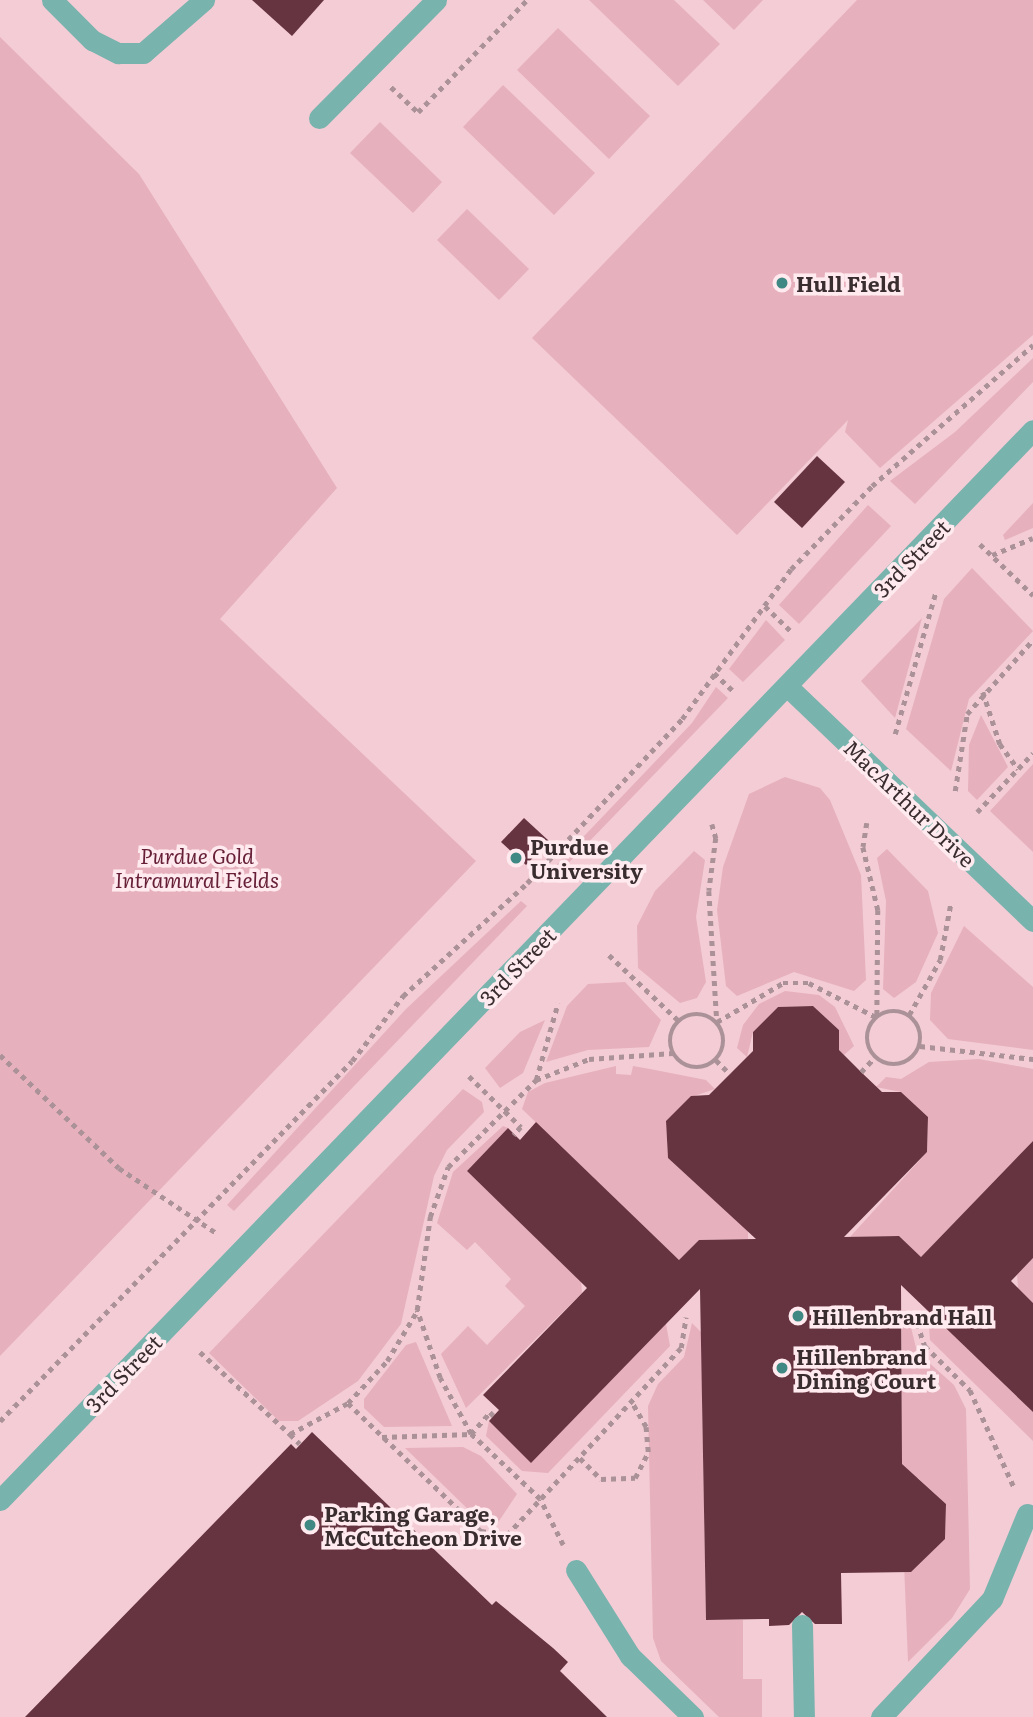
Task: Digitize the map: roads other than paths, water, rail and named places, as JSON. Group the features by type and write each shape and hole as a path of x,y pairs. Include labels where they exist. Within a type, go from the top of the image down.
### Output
{"street":[{"path":"51,0 92,40 118,53 143,53 204,0"},
{"path":"319,118 436,0"},
{"name":"3rd Street","path":"0,1500 1033,430"},
{"name":"MacArthur Drive","path":"787,686 1033,921"},
{"path":"881,1717 992,1599 1027,1514"},
{"path":"576,1570 630,1656 693,1717"},
{"path":"802,1625 804,1717"}],"place":[{"name":"Hull Field","path":"782,283"},
{"name":"Purdue University","path":"516,858"},
{"name":"Hillenbrand Hall","path":"798,1316"},
{"name":"Hillenbrand Dining Court","path":"782,1368"},
{"name":"Parking Garage, McCutcheon Drive","path":"310,1525"}],"park label":[{"name":"Purdue Gold Intramural Fields","path":"197,867"}]}
